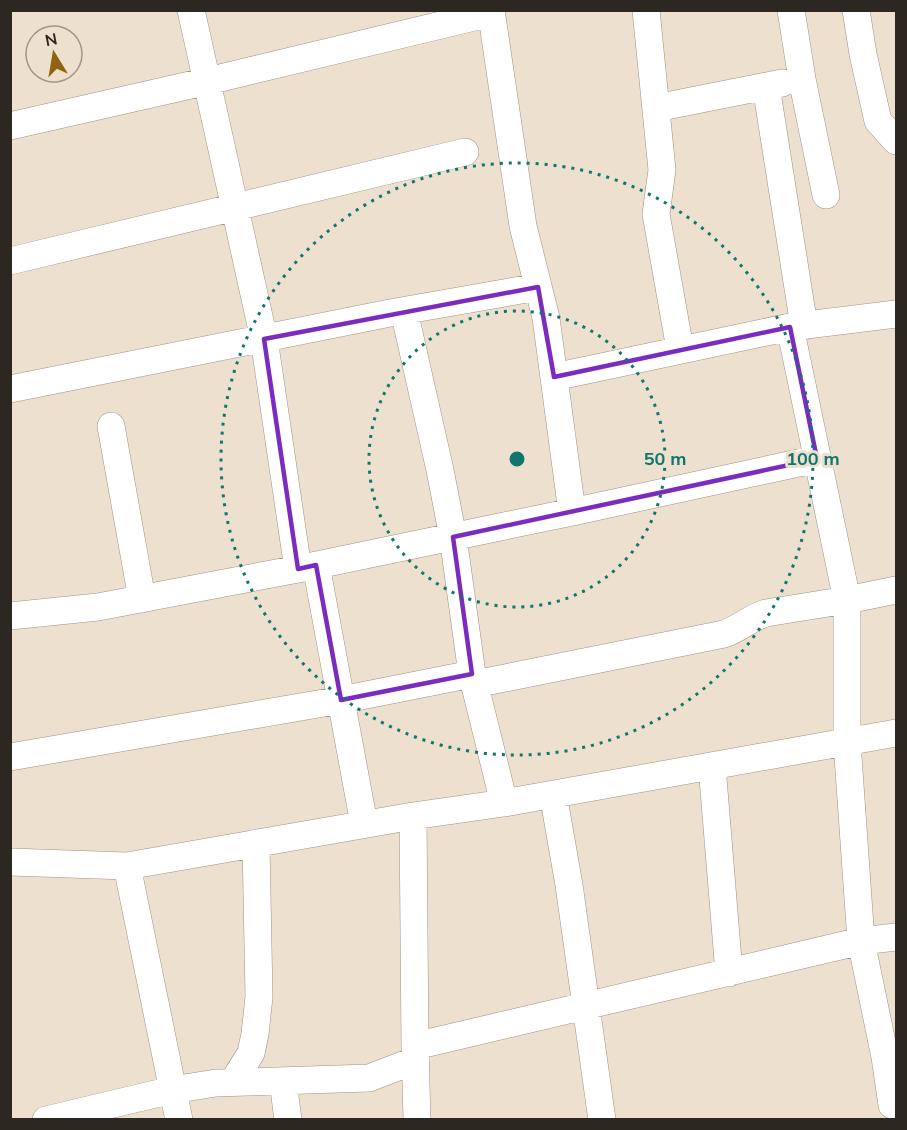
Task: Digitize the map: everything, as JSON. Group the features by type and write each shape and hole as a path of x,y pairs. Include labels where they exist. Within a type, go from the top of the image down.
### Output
{"street":[{"path":"191,10 264,339 307,567 341,700 364,824"},
{"path":"646,10 663,170 656,214 680,349"},
{"path":"791,10 802,79 826,195"},
{"path":"856,10 878,121 897,141"},
{"path":"10,126 208,81 491,12 523,226 546,318 572,512"},
{"path":"656,108 802,79"},
{"path":"766,86 797,327 817,459 847,600 846,742 861,941 892,1105"},
{"path":"10,261 465,152"},
{"path":"10,389 404,311 538,287"},
{"path":"404,311 453,537 473,679 504,803"},
{"path":"554,377 680,349 797,327 897,314"},
{"path":"111,426 142,599"},
{"path":"10,616 98,607 307,567 817,459"},
{"path":"10,757 724,634 753,617 766,613 897,590"},
{"path":"10,862 127,866 897,734"},
{"path":"712,766 729,973"},
{"path":"553,794 587,1006 602,1119"},
{"path":"413,816 417,1119"},
{"path":"233,1082 251,1053 255,1034 258,997 256,843"},
{"path":"127,866 179,1119"},
{"path":"46,1119 172,1090 233,1082 369,1078 416,1053 587,1006 861,941 897,937"},
{"path":"283,1081 288,1119"}],"highlighted area":[{"path":"538,287 554,377 790,327 817,459 453,537 472,674 341,700 316,565 298,569 264,339"}]}
